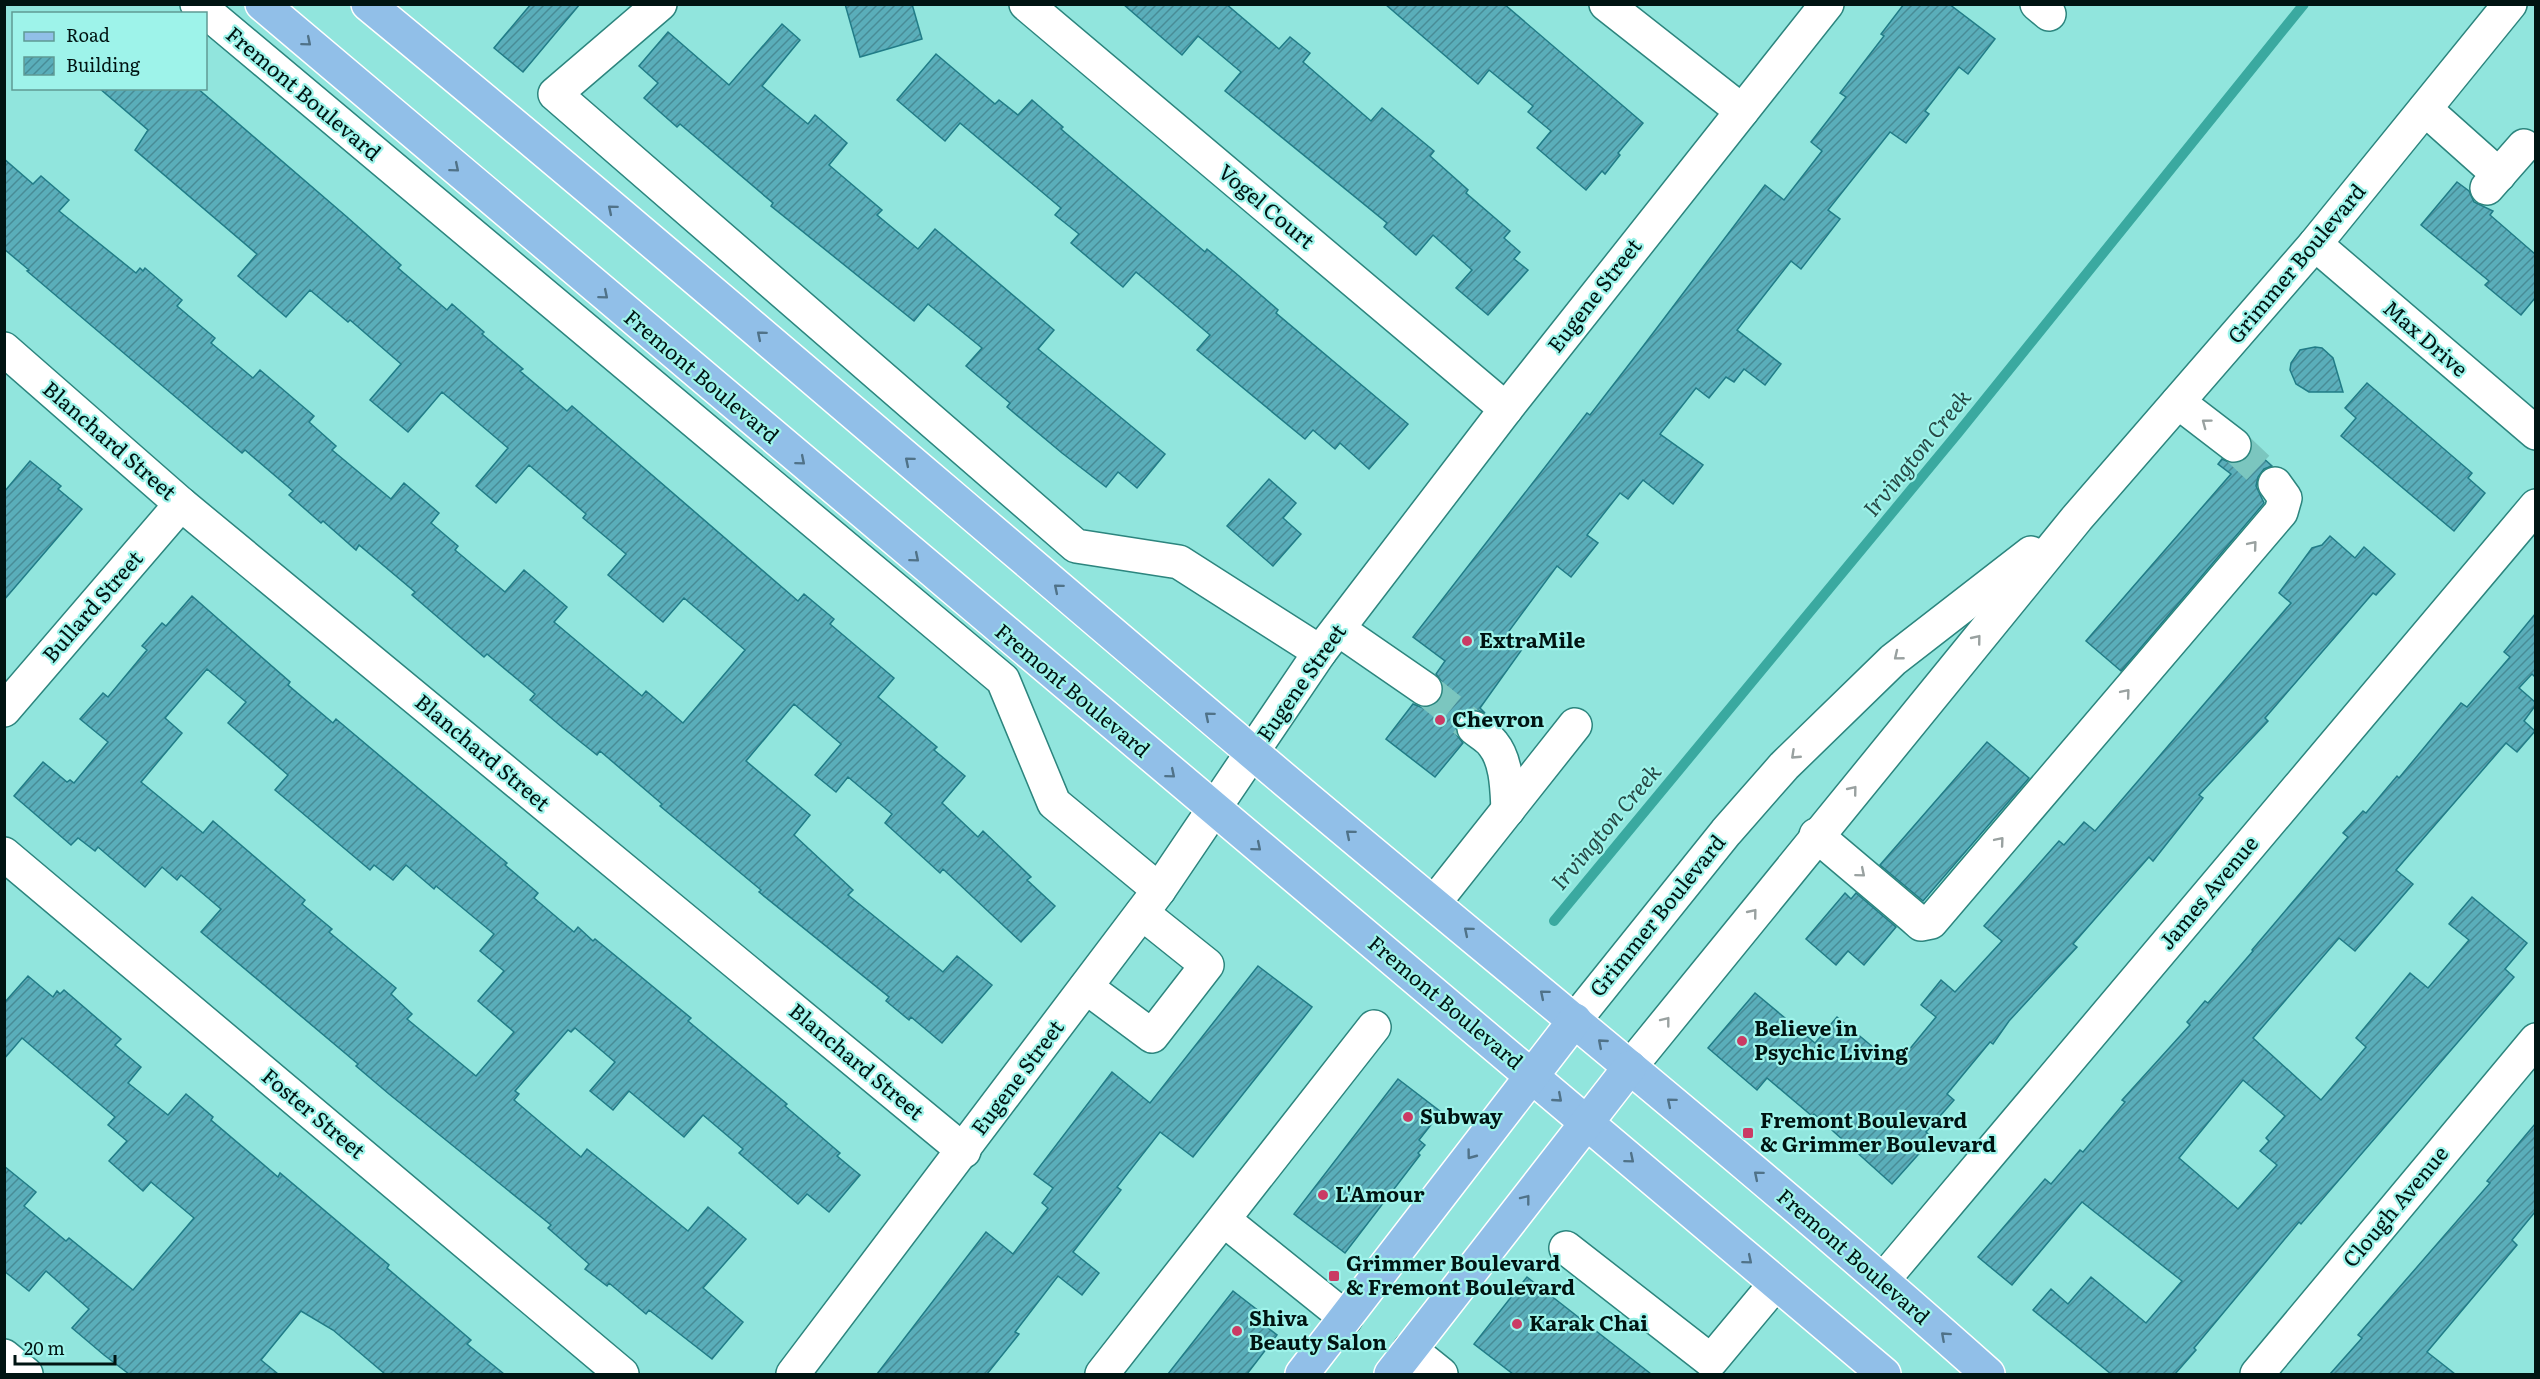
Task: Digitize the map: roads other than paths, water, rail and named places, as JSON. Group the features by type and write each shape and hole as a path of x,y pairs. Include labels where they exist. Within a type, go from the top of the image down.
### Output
{"main road":[{"name":"Fremont Boulevard","path":"262,4 1212,810 1532,1075 1884,1374"},
{"name":"Fremont Boulevard","path":"368,4 515,126 1253,753 1575,1020 1883,1280 1988,1374"},
{"name":"Grimmer Boulevard","path":"1302,1374 1575,1020"},
{"name":"Grimmer Boulevard","path":"1390,1374 1630,1067"}],"street":[{"path":"660,4 555,94 1076,546 1179,562 1425,688"},
{"name":"Vogel Court","path":"1026,4 1506,408"},
{"path":"1606,4 1742,111"},
{"name":"Eugene Street","path":"793,1374 964,1151 1150,902 1329,640 1506,408 1827,4"},
{"name":"Grimmer Boulevard","path":"1630,1067 1816,835 2077,518 2315,244 2510,4"},
{"name":"Fremont Boulevard","path":"207,12 1003,680 1054,803 1150,902 1207,965 1152,1036 1086,987"},
{"path":"2425,109 2493,181 2524,146"},
{"name":"Max Drive","path":"2315,244 2535,433"},
{"name":"Blanchard Street","path":"4,349 181,504 964,1151"},
{"path":"2178,402 2234,445"},
{"path":"1816,835 1922,924 1931,922 2281,512 2285,498 2276,484"},
{"name":"Bullard Street","path":"4,711 181,504"},
{"name":"James Avenue","path":"1883,1280 2535,506"},
{"name":"Grimmer Boulevard","path":"1575,1020 1726,832 1784,766 1893,660 2077,518"},
{"path":"1434,903 1575,725"},
{"path":"1474,728 1493,744 1502,763 1507,786 1508,810"},
{"name":"Foster Street","path":"4,854 622,1374"},
{"path":"1102,1374 1374,1028"},
{"name":"Clough Avenue","path":"2257,1374 2535,1040"},
{"path":"1224,1220 1346,1318"},
{"path":"1566,1248 1711,1362 1776,1283"},
{"path":"1410,1349 1441,1374"},
{"path":"4,1356 26,1374"}],"waterway":[{"name":"Irvington Creek","path":"1554,921 1958,433 2304,4"}],"tunnel":[{"path":"2234,445 2275,484"},
{"path":"1425,689 1474,728"}],"place":[{"name":"ExtraMile","path":"1467,641"},
{"name":"Chevron","path":"1440,720"},
{"name":"Believe in Psychic Living","path":"1742,1041"},
{"name":"Subway","path":"1408,1117"},
{"name":"Fremont Boulevard & Grimmer Boulevard","path":"1748,1133"},
{"name":"L'Amour","path":"1323,1195"},
{"name":"Grimmer Boulevard & Fremont Boulevard","path":"1334,1276"},
{"name":"Karak Chai","path":"1517,1324"},
{"name":"Shiva Beauty Salon","path":"1237,1331"}]}
